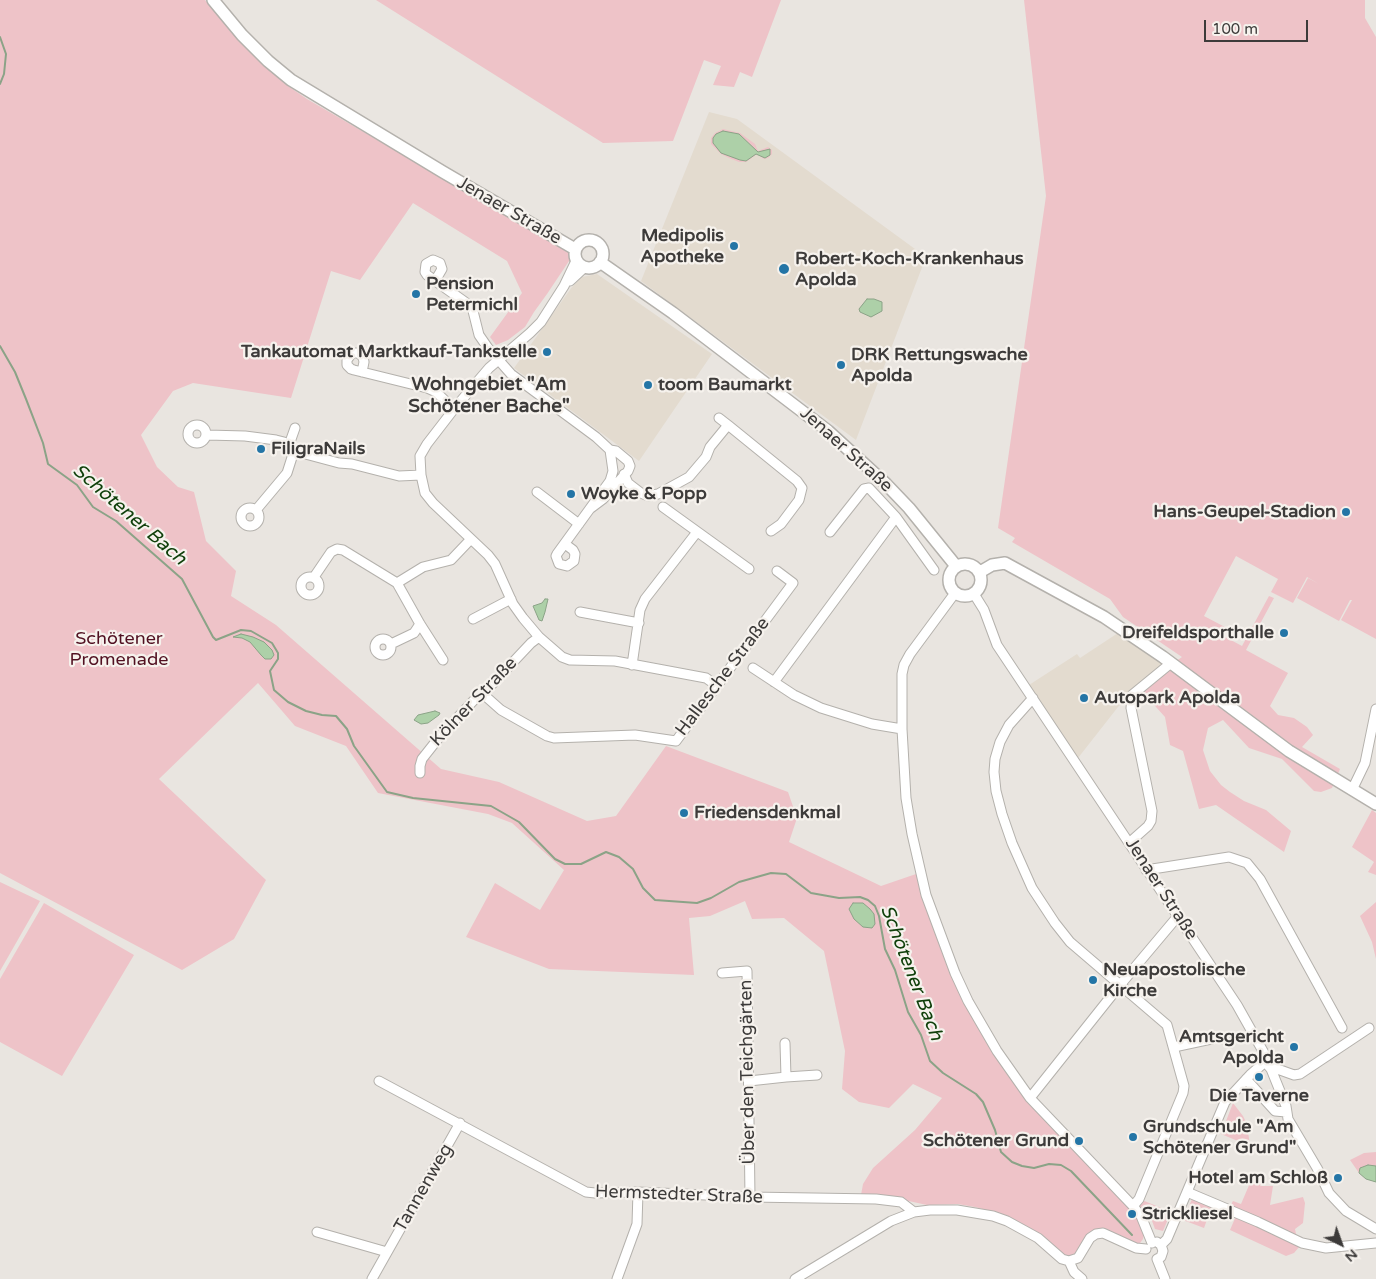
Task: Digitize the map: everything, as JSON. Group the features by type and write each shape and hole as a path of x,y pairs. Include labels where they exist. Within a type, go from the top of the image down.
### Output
{"main road":[{"name":"Jenaer Straße","path":"213,0 242,35 281,73 310,93 575,249"},
{"path":"583,240 594,241 600,245 603,252 600,262 592,267 580,264 574,256 575,249 583,240"},
{"name":"Jenaer Straße","path":"600,262 673,313 828,431 892,490 956,566"},
{"path":"980,572 992,565 1004,563 1104,617 1170,663 1266,735 1376,804"},
{"path":"960,564 974,565 980,572 982,582 974,594 964,596 955,593 952,589 949,579 956,566 960,564"}],"street":[{"path":"580,264 541,322 499,359 454,409 427,444 420,456 425,493 432,503 488,554 523,618 539,637 562,657 570,660 615,662 706,678 716,685"},
{"path":"435,281 472,307 479,335 511,374 596,436 610,450 616,451 628,461 629,469 615,486 591,508"},
{"path":"362,372 427,388 436,392 454,409"},
{"path":"719,418 802,488 799,500 781,524 771,532"},
{"path":"624,474 628,483 641,493 648,496 658,494 689,477 706,457 710,447 728,425"},
{"path":"256,510 287,473 295,428"},
{"path":"207,435 260,438 284,442 291,448 399,476 421,474"},
{"path":"565,544 610,481 613,471 610,450"},
{"path":"613,471 617,474 624,474"},
{"path":"830,532 864,489 869,488 896,517 934,570"},
{"path":"537,492 579,524"},
{"path":"663,507 749,569"},
{"path":"774,682 896,517"},
{"path":"632,665 640,610 645,599 697,532"},
{"path":"397,583 423,567 451,560 471,539"},
{"path":"314,578 331,552 337,549 343,550 397,583 443,660"},
{"name":"Hallesche Straße","path":"483,694 501,710 547,736 554,738 635,735 676,741 793,583 777,571"},
{"path":"955,593 904,664 902,729 906,798 926,895 955,973 997,1051 1030,1098 1141,1216 1149,1246 1149,1257 1156,1259"},
{"name":"Jenaer Straße","path":"974,594 984,610 997,645 1237,1005 1264,1053 1286,1106 1288,1119 1317,1168 1329,1193 1346,1211 1376,1229"},
{"path":"472,618 511,599"},
{"path":"580,612 639,624"},
{"path":"391,644 414,633 420,624"},
{"name":"Kölner Straße","path":"420,773 420,766 426,752 476,698 483,694 531,643 539,637"},
{"path":"1130,842 1148,826 1151,821 1152,812 1131,708 1132,695 1170,663"},
{"path":"753,668 794,695 821,708 872,724 902,729"},
{"path":"1033,698 1010,725 1000,742 995,759 996,791 1012,843 1032,888 1070,942 1167,1025 1184,1086 1183,1093 1139,1199 1133,1206"},
{"path":"1352,790 1364,766 1376,709"},
{"path":"1146,870 1229,857 1247,864 1260,879 1279,917 1342,1028"},
{"path":"1030,1098 1178,916"},
{"name":"Über den Teichgärten","path":"722,973 747,971 750,1197"},
{"path":"1161,1245 1167,1239 1225,1102 1246,1079 1269,1067 1294,1075 1300,1074 1369,1028"},
{"path":"1174,1048 1216,1038 1225,1039"},
{"path":"786,1043 786,1077"},
{"path":"749,1081 817,1075"},
{"path":"1246,1079 1275,1111 1286,1112"},
{"name":"Hermstedter Straße","path":"379,1081 586,1192 876,1199 901,1202 914,1212"},
{"name":"Tannenweg","path":"372,1279 460,1124"},
{"path":"617,1279 637,1224 638,1192"},
{"path":"1187,1192 1302,1243 1326,1248 1376,1243"},
{"name":"Hermstedter Straße","path":"796,1279 891,1221 914,1212 957,1210 993,1216 1021,1228 1038,1238 1062,1259 1069,1261 1074,1272 1082,1279"},
{"name":"Tannenweg","path":"316,1232 387,1252"},
{"path":"1069,1261 1078,1258 1090,1238 1096,1234 1103,1233 1136,1248 1149,1246 1157,1242 1161,1245 1163,1253 1156,1259"},
{"path":"1156,1259 1164,1279"}],"shaded area":[{"name":"Robert-Koch-Krankenhaus Apolda","path":"709,112 737,119 926,257 856,440 641,281"},
{"path":"723,131 739,134 758,152 770,149 770,155 765,158 756,154 746,161 721,153 713,143 713,138 716,134"},
{"path":"597,274 712,354 639,461 514,368 572,287 582,277"},
{"path":"867,299 882,302 882,311 871,317 860,312 859,309"},
{"path":"545,599 548,599 542,621 539,620 533,606 542,603"},
{"path":"1118,633 1166,664 1138,687 1118,707 1078,758 1029,685 1077,654 1080,658"},
{"path":"241,634 264,642 274,655 271,659 265,659 250,642 242,638 233,637"},
{"path":"435,711 440,713 439,715 428,723 421,724 414,720 418,715"},
{"path":"853,903 863,903 874,914 875,924 872,928 863,927 854,919 849,909"},
{"path":"1368,1165 1376,1166 1376,1182 1366,1179 1359,1173 1360,1168"}],"green space":[{"name":"Schötener Promenade","path":"0,0 205,0 265,67 288,86 307,99 568,251 571,258 525,327 508,340 496,345 490,337 522,293 507,261 413,203 360,280 331,271 291,398 193,383 173,391 141,435 157,467 178,487 194,492 206,541 236,571 231,596 276,625 441,769 499,782 587,821 616,816 666,746 788,792 797,818 789,842 881,886 916,874 938,941 952,974 993,1053 1027,1102 1137,1217 1144,1234 1140,1243 1136,1245 1103,1230 1081,1251 1070,1258 1064,1257 1008,1216 958,1204 927,1205 861,1195 863,1184 873,1168 915,1130 942,1098 913,1084 889,1108 859,1102 842,1089 845,1051 824,951 784,918 752,919 745,901 710,916 689,918 694,975 549,969 466,937 495,883 540,910 564,870 512,823 488,814 378,793 346,746 295,726 258,683 159,779 266,880 234,939 182,970 0,873"},
{"path":"376,0 781,0 752,77 740,72 734,87 713,85 721,66 704,60 673,141 603,143"},
{"path":"1024,0 1365,0 1365,18 1376,37 1376,639 1341,620 1352,600 1350,600 1339,621 1297,598 1308,578 1319,584 1307,577 1293,603 1271,592 1278,579 1236,556 1204,616 1240,635 1222,627 1214,631 1242,646 1269,596 1274,598 1246,650 1288,673 1270,706 1278,715 1294,718 1307,727 1313,735 1302,747 1340,769 1332,788 1321,792 1314,791 1282,759 1249,748 1223,720 1208,728 1203,750 1210,771 1221,785 1230,792 1244,801 1266,810 1291,831 1284,852 1216,805 1199,809 1183,751 1170,745 1165,717 1138,687 1182,657 1123,617 1110,599 1012,542 1015,538 998,528 1046,196"},
{"path":"723,129 740,133 755,144 758,151 768,147 772,150 772,154 764,159 757,154 746,162 739,162 721,154 711,144 711,138 715,133"},
{"path":"1372,810 1376,813 1376,875 1368,872 1374,862 1352,847"},
{"path":"0,882 40,901 0,971"},
{"path":"1376,902 1376,959 1372,942 1360,916"},
{"path":"44,903 134,955 62,1076 0,1042 0,979"},
{"path":"1233,1103 1247,1124 1250,1146 1221,1134"},
{"path":"1376,1152 1376,1166 1359,1171 1359,1173 1350,1160 1364,1153"},
{"path":"1244,1174 1262,1181 1260,1186 1273,1186 1270,1205 1303,1197 1305,1203 1303,1223 1295,1229 1297,1239 1229,1208 1233,1201 1241,1204 1250,1183 1242,1179"},
{"path":"1193,1197 1212,1206 1204,1228 1183,1220"},
{"path":"1142,1200 1171,1212 1163,1231 1155,1229 1148,1210 1143,1212 1139,1205"},
{"path":"1236,1216 1300,1246 1294,1253 1286,1256 1230,1230"}],"waterway":[{"name":"Schötener Bach","path":"0,37 6,54 4,74 0,84"},
{"name":"Schötener Bach","path":"0,346 15,372 26,399 43,443 48,464 77,485 93,507 116,521 182,579 216,640 241,630 251,631 272,643 278,653 278,659 270,671 274,690 288,702 306,711 336,716 347,729 354,746 387,792 413,798 491,806 519,822 555,859 565,864 581,864 606,852 619,857 633,869 643,888 655,900 697,903 711,898 739,882 771,873 786,874 811,893 839,898 860,897 868,900 875,906 879,916 885,949 895,970 908,1012 921,1035 930,1061 943,1073 976,1094 983,1102 995,1130 1001,1152 1012,1162 1022,1166 1034,1168 1049,1164 1061,1165 1071,1171 1132,1235"}],"place":[{"name":"Medipolis Apotheke","path":"734,246"},
{"name":"Robert-Koch-Krankenhaus Apolda","path":"784,269"},
{"name":"Pension Petermichl","path":"416,294"},
{"name":"Tankautomat Marktkauf-Tankstelle","path":"547,352"},
{"name":"DRK Rettungswache Apolda","path":"841,365"},
{"name":"toom Baumarkt","path":"648,385"},
{"name":"FiligraNails","path":"261,449"},
{"name":"Woyke & Popp","path":"571,494"},
{"name":"Hans-Geupel-Stadion","path":"1346,512"},
{"name":"Dreifeldsporthalle","path":"1284,633"},
{"name":"Autopark Apolda","path":"1084,698"},
{"name":"Friedensdenkmal","path":"684,813"},
{"name":"Neuapostolische Kirche","path":"1093,980"},
{"name":"Amtsgericht Apolda","path":"1294,1047"},
{"name":"Die Taverne","path":"1259,1077"},
{"name":"Grundschule \"Am Schötener Grund\"","path":"1133,1137"},
{"name":"Schötener Grund","path":"1079,1141"},
{"name":"Hotel am Schloß","path":"1338,1178"},
{"name":"Strickliesel","path":"1132,1214"}],"district":[{"name":"Wohngebiet \"Am Schötener Bache\"","path":"489,396"}]}
